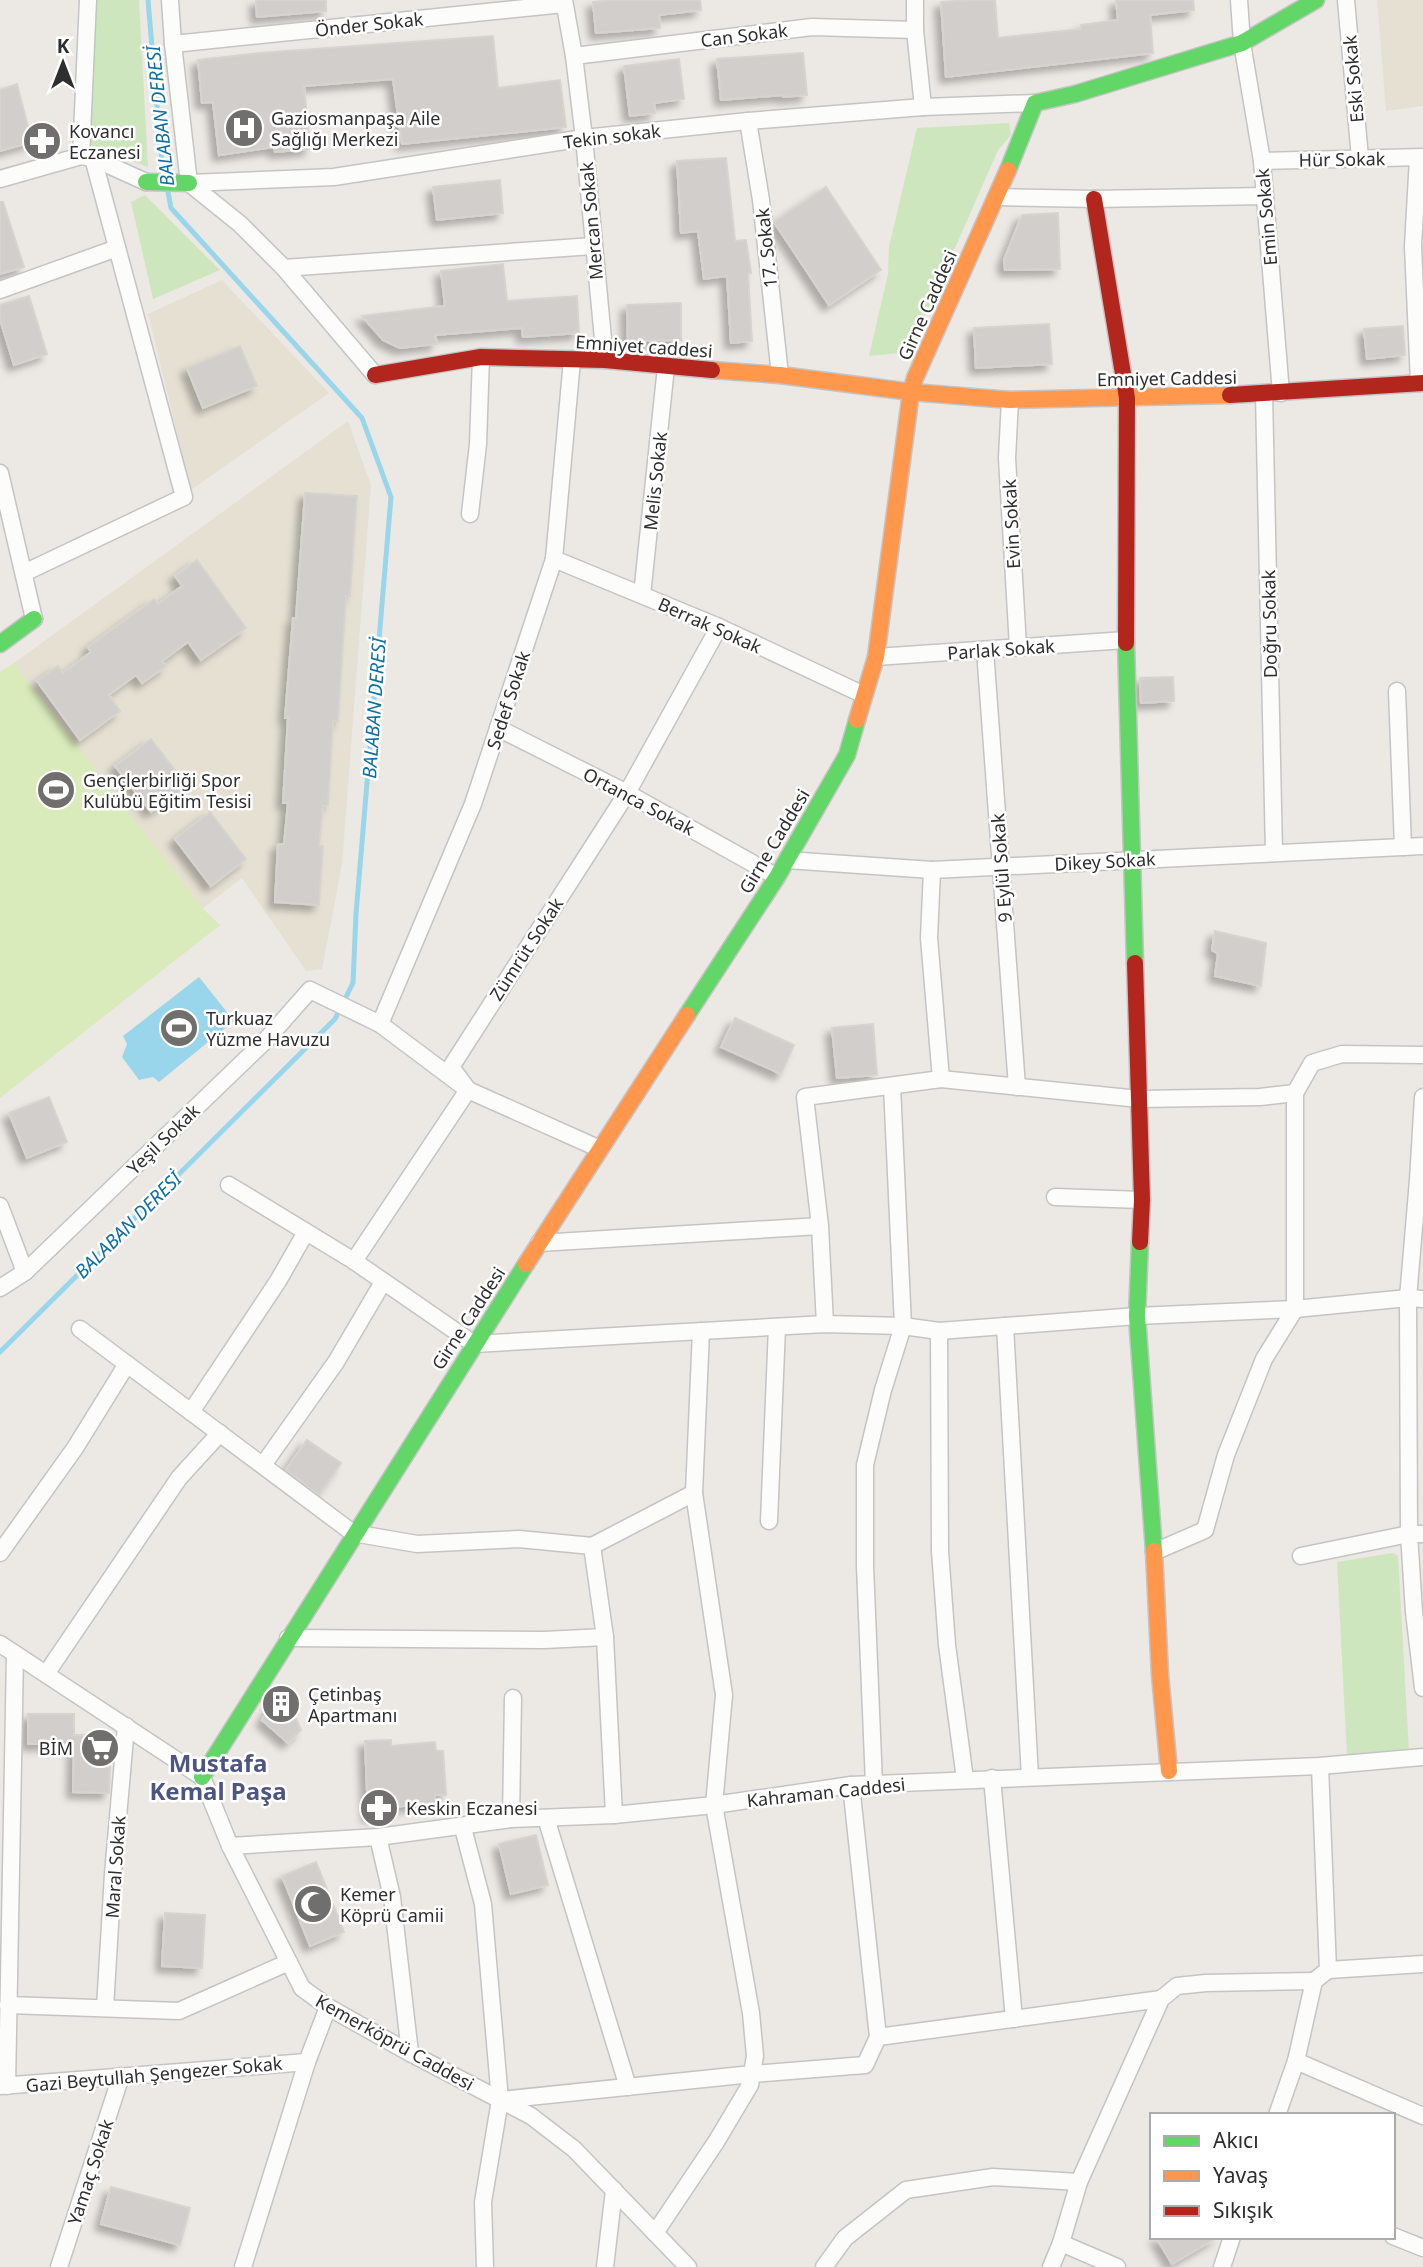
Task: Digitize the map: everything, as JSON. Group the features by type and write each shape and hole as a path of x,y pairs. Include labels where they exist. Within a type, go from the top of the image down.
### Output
{"street":[{"path":"24,573 184,497 117,248 87,157 88,0"},
{"path":"170,0 189,183"},
{"path":"915,0 915,30 923,107"},
{"name":"Emin Sokak","path":"1239,0 1242,43 1262,161 1281,393"},
{"path":"1035,103 1075,94 1242,43 1316,0"},
{"name":"Eski Sokak","path":"1346,0 1360,158"},
{"name":"Önder Sokak","path":"173,44 564,2"},
{"name":"Mercan Sokak","path":"564,2 584,138 605,360"},
{"name":"Can Sokak","path":"574,56 812,27 915,30"},
{"name":"Tekin sokak","path":"189,183 334,177 584,138 748,121 923,107 1035,103"},
{"name":"Girne Caddesi","path":"202,1777 474,1344 777,877 847,755 876,657 915,378 998,197 1035,103"},
{"name":"17. Sokak","path":"748,121 761,200 780,375"},
{"path":"0,178 87,157 146,182 189,183 240,223 284,268 593,246"},
{"path":"1421,157 1413,246 1421,383"},
{"name":"Hür Sokak","path":"1262,161 1421,157"},
{"path":"998,197 1094,199 1265,196"},
{"path":"1094,199 1127,398 1126,640 1142,1200 1137,1316 1160,1675 1169,1771"},
{"path":"0,290 117,248"},
{"name":"Emniyet caddesi","path":"284,268 375,375 481,357 605,360 780,375 911,392"},
{"path":"470,514 478,444 481,357"},
{"name":"Sedef Sokak","path":"380,1024 473,804 554,559 572,360"},
{"name":"Melis Sokak","path":"642,595 666,367"},
{"name":"Emniyet Caddesi","path":"911,392 1010,400 1127,398 1264,394 1421,383"},
{"name":"Doğru Sokak","path":"1264,394 1274,853"},
{"name":"Evin Sokak","path":"1010,400 1007,458 1018,648"},
{"path":"0,473 34,619 0,644"},
{"name":"Berrak Sokak","path":"554,559 719,627 864,695"},
{"name":"Zümrüt Sokak","path":"468,1090 451,1067 627,793 719,627"},
{"name":"Parlak Sokak","path":"876,657 1126,640"},
{"name":"9 Eylül Sokak","path":"985,650 1017,1087"},
{"path":"1398,691 1403,847"},
{"name":"Ortanca Sokak","path":"498,728 627,793 777,877"},
{"name":"Dikey Sokak","path":"787,859 932,870 1423,846"},
{"path":"932,870 929,938 942,1079"},
{"name":"Yeşil Sokak","path":"1,1289 25,1272 265,1041 310,990 380,1024"},
{"path":"380,1024 468,1090 600,1149"},
{"path":"1154,1552 1205,1530 1226,1455 1264,1359 1296,1309 1295,1093 1312,1063 1342,1054 1423,1055"},
{"path":"825,1324 820,1226 805,1097 942,1079 1139,1099 1260,1097 1295,1093"},
{"path":"874,1784 865,1566 865,1465 883,1390 904,1326 892,1086"},
{"path":"354,1261 468,1090"},
{"path":"1423,1097 1415,1299 1414,1612 1423,1688"},
{"path":"229,1185 354,1261 474,1344 825,1324 904,1326 939,1331 1415,1299"},
{"path":"1055,1198 1142,1200"},
{"path":"0,1206 25,1272"},
{"path":"539,1243 820,1226"},
{"path":"191,1412 278,1281 306,1232"},
{"path":"263,1465 336,1362 383,1282"},
{"path":"1006,1326 1030,1777"},
{"path":"769,1521 777,1327"},
{"path":"80,1329 354,1533 417,1544 519,1539 592,1546 694,1493"},
{"path":"656,2233 750,2085 755,2056 751,2013 714,1805 723,1695 694,1493 701,1331"},
{"path":"939,1331 940,1551 947,1645 965,1779"},
{"path":"0,1553 75,1448 127,1364"},
{"path":"46,1674 179,1478 220,1433"},
{"path":"1301,1556 1416,1534"},
{"path":"592,1546 605,1637 614,1815"},
{"path":"288,1638 544,1640 605,1637"},
{"path":"0,1644 202,1777"},
{"path":"3,2086 8,2005 15,1654"},
{"path":"512,1819 513,1698"},
{"name":"Maral Sokak","path":"106,2008 113,1874 126,1726"},
{"name":"Kahraman Caddesi","path":"230,1846 378,1838 512,1819 614,1815 714,1805 851,1785 1320,1766 1423,1757"},
{"path":"1320,1766 1328,1970"},
{"name":"Kemerköprü Caddesi","path":"202,1777 230,1846 302,1988 328,2007 410,2053 531,2116 574,2149 688,2267"},
{"path":"992,1778 1013,2019"},
{"path":"500,2100 865,2065 878,2036 851,1785"},
{"path":"546,1818 628,2087"},
{"path":"463,1828 483,1905 500,2100 483,2202 485,2267"},
{"path":"378,1838 392,1897 410,2053"},
{"path":"8,2005 179,2011 289,1962"},
{"path":"1051,2267 1079,2182 1161,1999 1177,1986 1314,1981 1328,1970 1423,1964"},
{"path":"1278,2113 1296,2061 1314,1981"},
{"path":"878,2036 1161,1999"},
{"path":"243,2267 307,2062 328,2007"},
{"path":"1296,2061 1423,2116"},
{"name":"Gazi Beytullah Şengezer Sokak","path":"3,2086 307,2062"},
{"name":"Yamaç Sokak","path":"59,2267 121,2076"},
{"path":"824,2267 845,2238 906,2190 993,2177 1079,2182"},
{"path":"606,2267 614,2190"},
{"path":"1395,2237 1423,2248"},
{"path":"1222,2267 1231,2239"},
{"path":"1061,2243 1117,2267"}],"shaded area":[{"path":"1377,0 1423,0 1423,106 1386,111"},
{"path":"222,280 329,393 191,490 148,314"},
{"path":"348,421 371,485 342,865 322,969 306,971 242,878 202,909 14,663"}],"green space":[{"path":"92,0 139,0 148,167 90,146"},
{"path":"1009,123 1011,135 998,150 923,321 916,343 900,353 869,356 888,274 889,247 917,128"},
{"path":"145,195 220,270 153,299 131,202"},
{"name":"Gençlerbirliği Spor Kulübü Eğitim Tesisi","path":"14,663 202,908 220,925 0,1098 0,672"},
{"path":"1393,1553 1398,1556 1409,1752 1347,1756 1337,1562"}],"water":[{"name":"Turkuaz Yüzme Havuzu","path":"199,977 234,1021 159,1082 153,1077 139,1080 122,1057 127,1044 123,1036"}],"building":[{"path":"256,0 326,0 326,11 257,17"},
{"path":"700,0 701,10 659,15 660,28 596,33 593,2"},
{"path":"995,0 998,38 1081,29 1081,25 1118,20 1116,0 1193,0 1194,10 1150,15 1153,53 946,77 941,2"},
{"path":"493,36 498,88 560,80 566,127 402,144 393,79 304,86 310,149 275,152 274,147 219,155 213,102 202,103 198,60"},
{"path":"803,53 807,95 721,100 717,59"},
{"path":"679,59 684,99 654,103 655,113 630,116 624,66"},
{"path":"17,84 32,142 0,151 0,90"},
{"path":"726,158 735,241 746,240 751,273 748,274 752,341 731,343 727,276 704,279 698,231 681,233 677,161"},
{"path":"500,180 503,213 437,220 433,187"},
{"path":"826,187 881,270 829,305 774,222"},
{"path":"0,202 3,202 24,267 0,274"},
{"path":"1058,213 1060,269 1005,270 1004,260 1022,215"},
{"path":"503,264 507,301 577,296 579,333 523,337 522,328 435,335 437,344 400,348 383,340 362,316 445,306 441,271"},
{"path":"29,296 47,354 14,365 0,319 0,305"},
{"path":"681,303 681,340 628,341 627,305"},
{"path":"1049,324 1052,364 976,368 974,328"},
{"path":"1403,326 1405,355 1367,359 1364,329"},
{"path":"240,346 257,386 203,408 187,368"},
{"path":"305,493 357,496 350,596 346,596 338,721 333,721 328,805 323,806 319,846 323,846 319,905 275,902 278,844 284,844 288,803 283,803 288,718 285,718 293,618 296,618"},
{"path":"197,560 246,628 201,660 188,642 162,661 166,666 142,683 136,675 109,695 120,711 80,740 37,681 58,666 63,673 91,652 88,647 154,599 158,604 182,586 175,576"},
{"path":"1173,677 1174,701 1141,703 1140,678"},
{"path":"151,739 187,786 151,812 115,766"},
{"path":"210,812 246,859 211,886 175,839"},
{"path":"1215,931 1266,943 1261,986 1215,976 1218,954 1212,950"},
{"path":"735,1018 794,1045 781,1074 721,1047"},
{"path":"873,1024 877,1075 837,1078 832,1028"},
{"path":"49,1097 67,1142 27,1158 9,1113"},
{"path":"307,1440 341,1463 319,1495 286,1470"},
{"name":"Çetinbaş Apartmanı","path":"283,1689 301,1730 288,1743 262,1720"},
{"path":"28,1714 74,1714 74,1735 91,1735 92,1740 111,1742 109,1793 73,1792 74,1744 28,1744"},
{"path":"391,1740 391,1746 435,1742 436,1751 443,1751 446,1795 435,1795 435,1803 393,1807 394,1815 368,1816 365,1741"},
{"path":"536,1835 548,1885 511,1894 499,1844"},
{"name":"Kemer Köprü Camii","path":"316,1862 344,1932 310,1946 282,1876"},
{"path":"165,1913 205,1915 202,1968 162,1966"},
{"path":"111,2187 190,2208 180,2245 101,2224"},
{"path":"1157,2239 1215,2239 1172,2264"}],"waterway":[{"name":"BALABAN DERESİ","path":"148,0 165,178"},
{"name":"BALABAN DERESİ","path":"0,1352 335,1019 353,983 356,914 391,497 362,418 171,208 167,187"}],"traffic: fast":[{"path":"1008,170 1035,103 1075,94 1242,43 1316,0"},
{"path":"146,182 189,183"},
{"path":"0,644 34,619"},
{"path":"1126,643 1135,963"},
{"path":"687,1015 777,877 847,755 857,720"},
{"path":"1140,1242 1137,1316 1154,1551"},
{"path":"202,1777 526,1264"}],"traffic: slow":[{"path":"857,720 876,657 911,392 1008,170"},
{"path":"712,370 1010,400 1230,395"},
{"path":"526,1264 687,1015"},
{"path":"1154,1551 1160,1675 1169,1771"}],"traffic: jam":[{"path":"1094,199 1127,398 1126,643"},
{"path":"375,375 481,357 605,360 712,370"},
{"path":"1230,395 1423,383"},
{"path":"1135,963 1142,1200 1140,1242"}],"place":[{"name":"Gaziosmanpaşa Aile Sağlığı Merkezi","path":"244,128"},
{"name":"Kovancı Eczanesi","path":"42,141"},
{"name":"Gençlerbirliği Spor Kulübü Eğitim Tesisi","path":"56,790"},
{"name":"Turkuaz Yüzme Havuzu","path":"179,1028"},
{"name":"Çetinbaş Apartmanı","path":"281,1704"},
{"name":"BİM","path":"100,1748"},
{"name":"Keskin Eczanesi","path":"379,1808"},
{"name":"Kemer Köprü Camii","path":"313,1904"}],"district":[{"name":"Mustafa Kemal Paşa","path":"218,1776"}]}
